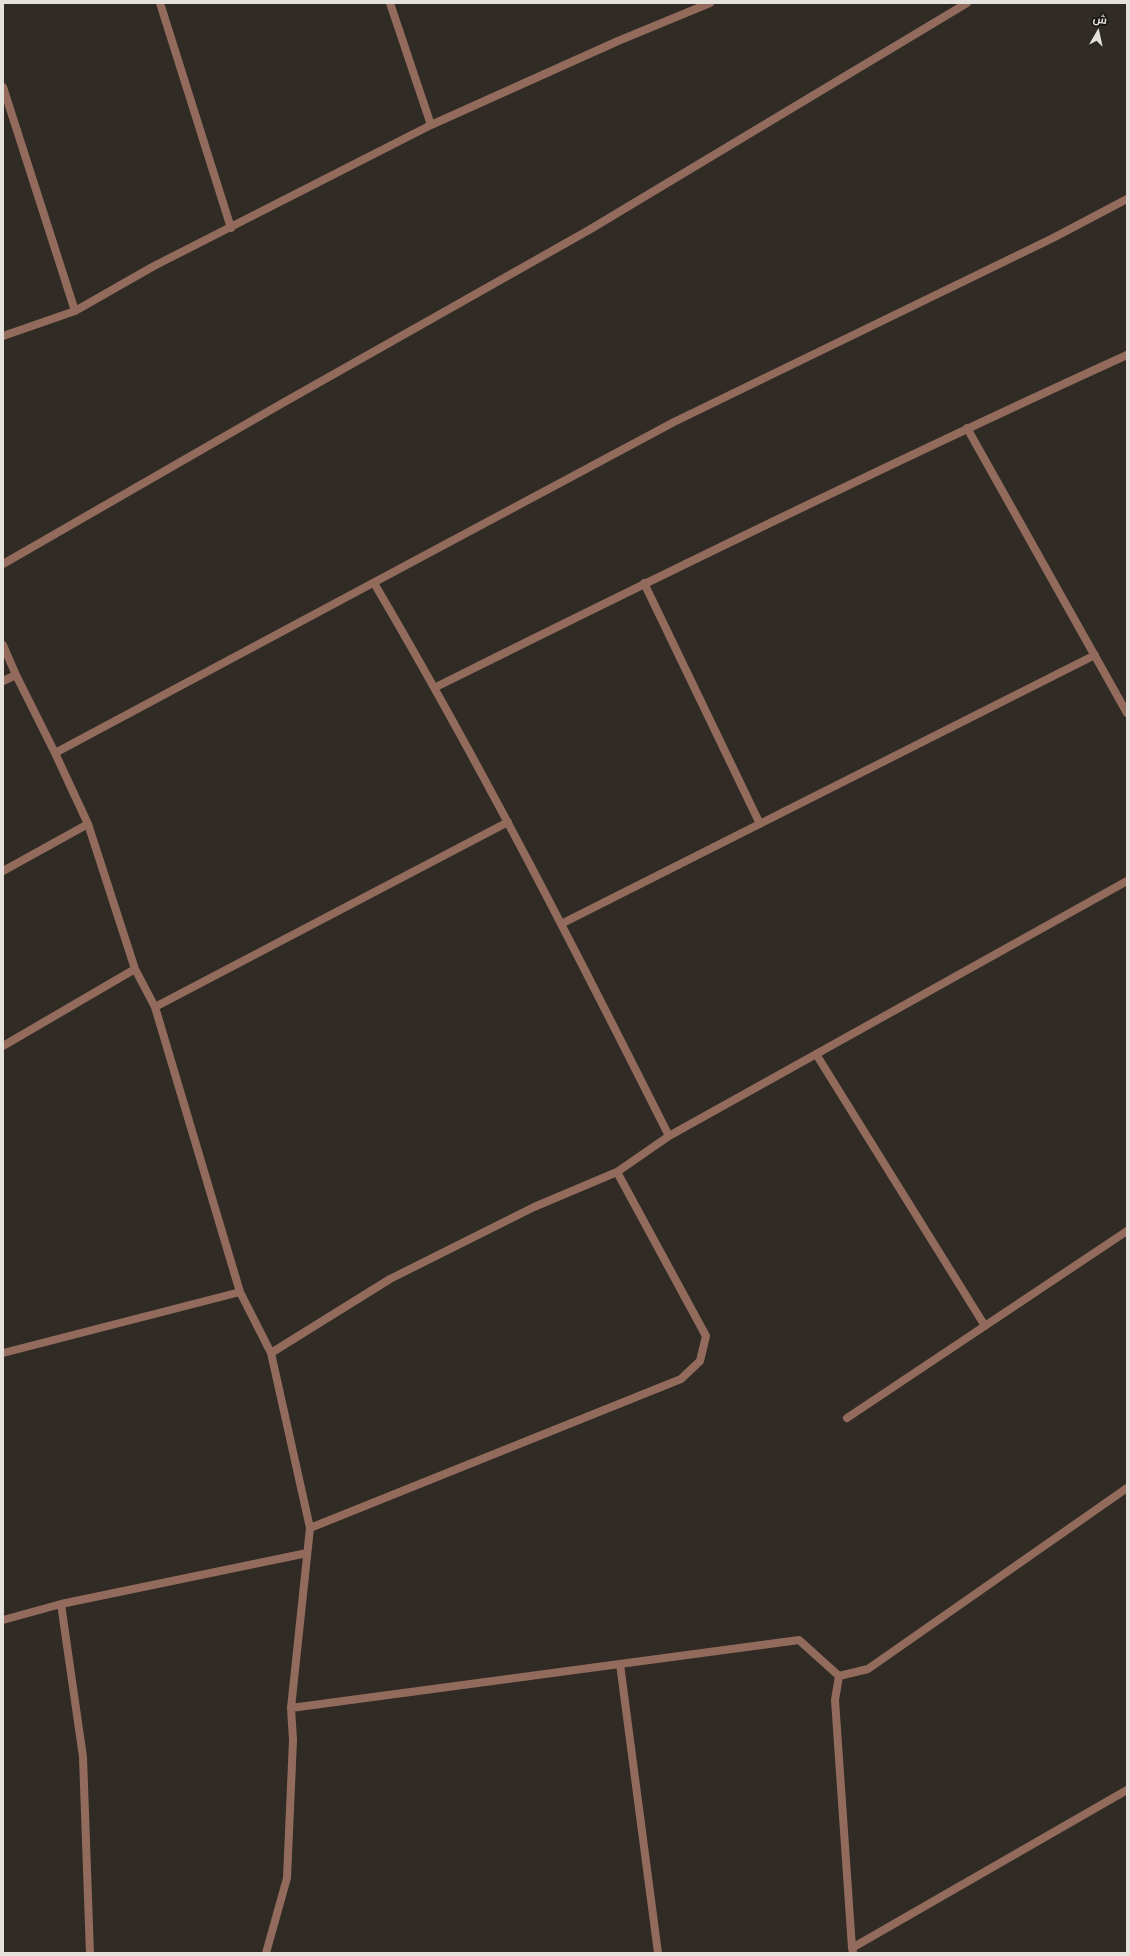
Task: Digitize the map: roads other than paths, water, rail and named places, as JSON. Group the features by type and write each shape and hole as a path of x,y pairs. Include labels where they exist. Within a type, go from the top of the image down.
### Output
{"street":[{"path":"160,3 231,228"},
{"path":"390,3 431,125"},
{"path":"3,336 75,311 154,266 431,125 618,40 710,3"},
{"path":"3,564 281,404 589,230 967,3"},
{"path":"3,87 75,311"},
{"path":"55,753 674,422 1053,238 1127,199"},
{"path":"436,687 644,583 966,428 1127,354"},
{"path":"966,428 1127,713"},
{"path":"374,583 436,687 563,923 669,1136"},
{"path":"644,583 760,824"},
{"path":"3,645 88,824 135,969 155,1007 240,1292 271,1353 310,1528 306,1552 291,1708 293,1740 287,1878 266,1953"},
{"path":"563,923 1095,656"},
{"path":"3,681 16,675"},
{"path":"155,1007 508,822"},
{"path":"3,871 88,824"},
{"path":"271,1353 390,1280 534,1207 617,1172 669,1136 1127,881"},
{"path":"3,1046 135,969"},
{"path":"816,1054 985,1326"},
{"path":"310,1528 681,1379 700,1360 706,1336 617,1172"},
{"path":"847,1418 1127,1231"},
{"path":"3,1353 240,1292"},
{"path":"838,1676 868,1669 1127,1488"},
{"path":"3,1620 60,1604 306,1552"},
{"path":"60,1604 83,1757 90,1953"},
{"path":"291,1708 799,1640 838,1676"},
{"path":"620,1664 658,1953"},
{"path":"838,1676 835,1700 852,1951 1127,1790"}]}
